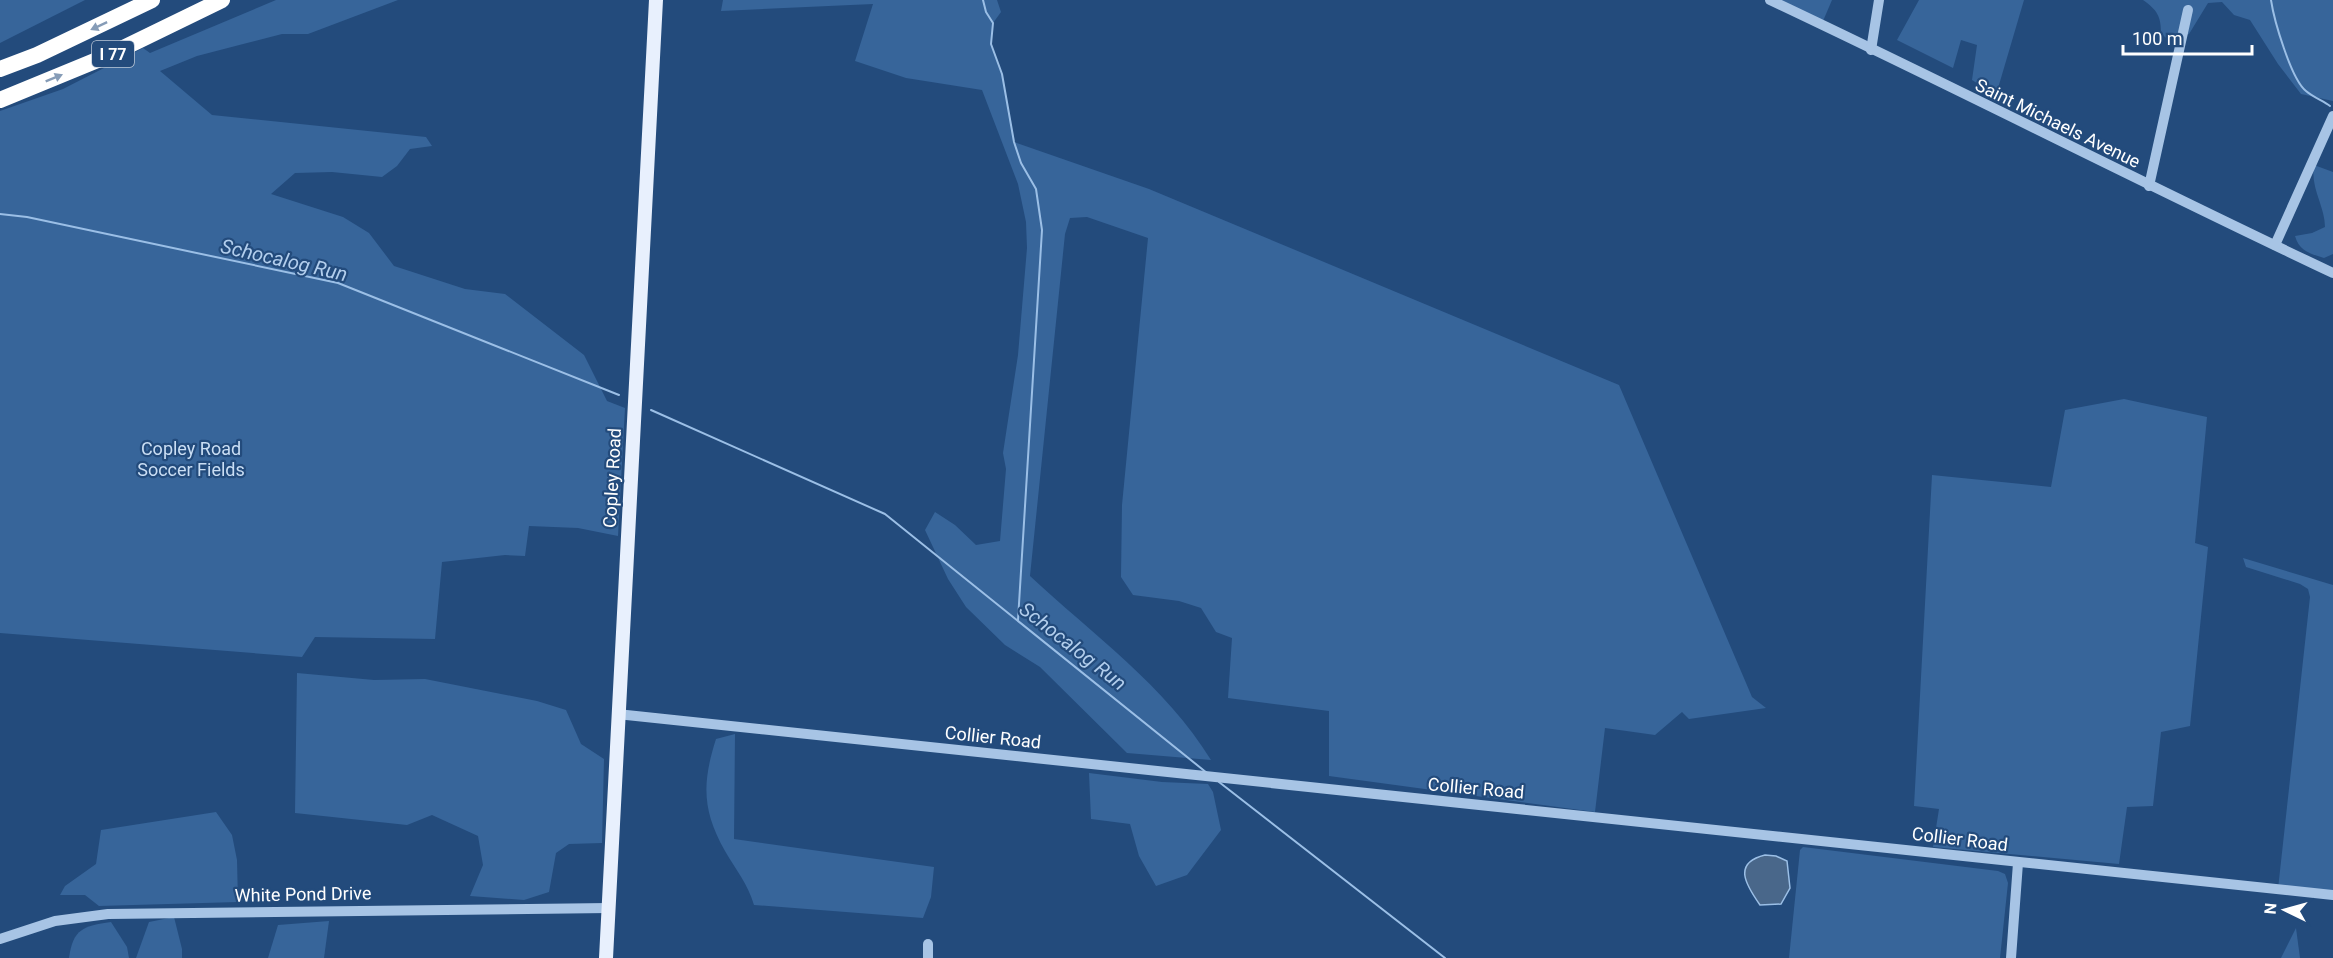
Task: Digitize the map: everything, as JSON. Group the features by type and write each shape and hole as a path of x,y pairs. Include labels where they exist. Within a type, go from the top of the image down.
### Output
{"highway":[{"name":"I 77","path":"0,69 37,55 152,0"},
{"name":"I 77","path":"0,100 135,44 222,0"}],"main road":[{"name":"Copley Road","path":"606,958 656,0"}],"street":[{"name":"Saint Michaels Avenue","path":"1770,0 2086,153 2149,186 2333,273"},
{"path":"1871,50 1879,0"},
{"path":"2149,186 2188,10"},
{"path":"2275,245 2333,116"},
{"name":"Collier Road","path":"617,714 2333,895"},
{"path":"2011,958 2018,863"},
{"name":"White Pond Drive","path":"0,939 56,921 108,914 609,908"},
{"path":"928,944 928,958"}],"green space":[{"path":"0,0 85,0 0,43"},
{"name":"Copley Road Soccer Fields","path":"276,0 398,0 308,34 282,34 197,56 160,71 212,115 426,137 432,146 410,149 397,166 382,177 332,172 295,173 271,194 343,217 369,233 394,266 465,289 505,294 584,355 607,401 625,408 618,536 578,528 529,526 525,556 505,555 442,562 435,639 315,637 302,657 0,633 0,111 63,89 143,48 150,53"},
{"path":"723,0 997,0 1001,12 993,23 991,44 1002,74 1014,142 1149,189 1619,385 1752,697 1766,708 1689,719 1682,712 1655,735 1605,728 1595,812 1329,776 1329,711 1228,698 1232,638 1216,632 1201,608 1179,601 1133,595 1121,577 1122,505 1148,238 1087,217 1070,218 1065,234 1030,576 1150,685 1193,733 1211,760 1127,753 1040,667 1005,645 966,607 948,579 925,530 935,512 955,525 976,545 1000,541 1006,469 1003,453 1018,355 1027,248 1026,222 1018,184 982,90 906,78 855,61 873,4 721,11"},
{"path":"1780,0 1832,0 1823,21"},
{"path":"1919,0 2024,0 1996,95 1972,80 1977,45 1961,40 1953,68 1897,40"},
{"path":"2143,0 2333,0 2333,101 2301,94 2278,64 2250,20 2234,15 2222,2 2208,3 2189,34 2170,42 2161,33 2157,14"},
{"path":"2314,165 2333,172 2333,254 2324,258 2310,253 2299,245 2295,236 2312,233 2325,227 2314,181"},
{"path":"2124,399 2207,417 2195,543 2208,547 2190,726 2161,732 2153,806 2127,807 2119,864 1933,847 1939,809 1914,806 1932,475 2051,487 2065,410"},
{"path":"2243,558 2333,585 2333,894 2278,889 2310,597 2308,589 2300,584 2246,567"},
{"path":"297,673 374,680 425,679 537,701 566,710 581,744 604,759 602,843 569,844 556,853 549,892 524,900 470,896 483,865 478,836 432,815 407,825 295,813"},
{"path":"735,734 734,839 934,867 931,897 923,918 754,905 745,884 717,836 708,809 708,769 716,739"},
{"path":"1089,773 1162,782 1208,784 1213,792 1221,830 1187,875 1156,886 1139,856 1130,824 1091,819"},
{"path":"216,812 232,835 237,860 238,902 99,906 85,895 60,895 65,886 96,864 101,830"},
{"path":"1803,847 1998,871 2005,874 2008,883 2000,958 1789,958 1800,850"},
{"path":"174,917 182,958 136,958 149,922"},
{"path":"329,921 324,958 268,958 278,925"},
{"path":"111,922 127,947 129,958 69,958 73,941 81,931 93,925"},
{"path":"2296,928 2300,958 2281,958"}],"shaded area":[{"path":"1765,855 1776,856 1787,861 1790,888 1781,904 1760,905 1750,890 1745,876 1748,863"}],"waterway":[{"path":"983,0 986,12 993,23 991,44 1002,74 1014,142 1021,163 1036,189 1042,230 1018,620"},
{"path":"2271,0 2279,34 2300,84 2306,91 2330,106"},
{"name":"Schocalog Run","path":"0,214 27,217 338,283 619,395"},
{"name":"Schocalog Run","path":"651,410 885,514 1207,773"},
{"name":"Schocalog Run","path":"1219,782 1445,958"}]}
